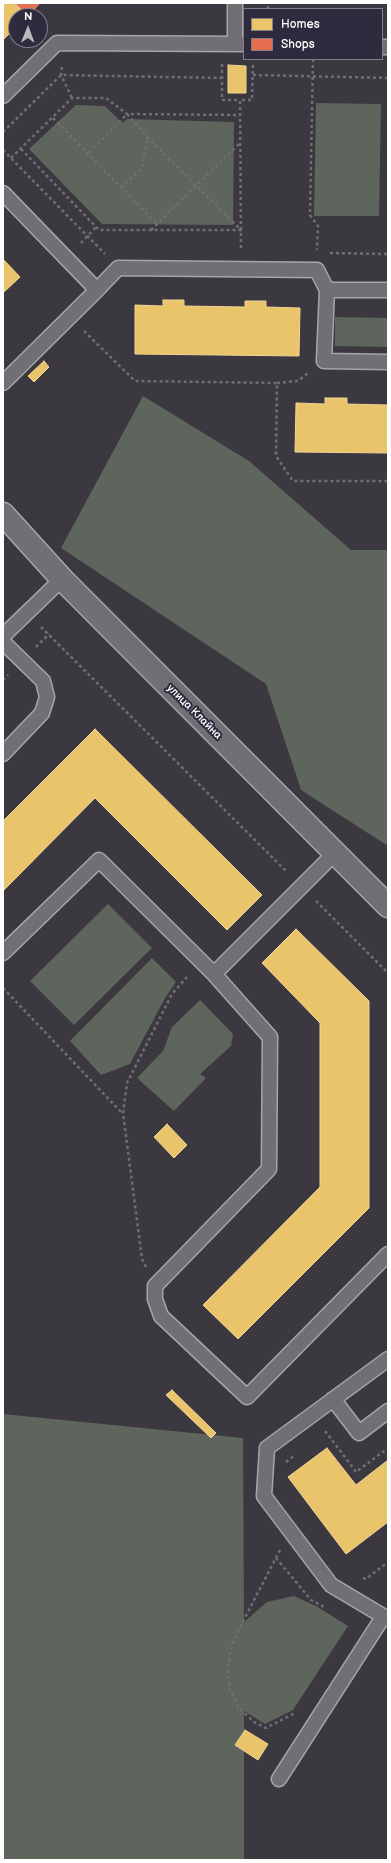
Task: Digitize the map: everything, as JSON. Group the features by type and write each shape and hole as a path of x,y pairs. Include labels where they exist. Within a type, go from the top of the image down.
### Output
{"street":[{"name":"улица Клайна","path":"3,514 62,579 334,854 388,906"}],"lane":[{"path":"3,96 57,43 234,44 235,3"},
{"path":"3,193 97,290"},
{"path":"4,378 97,290 118,268 317,270 326,290 324,361 388,362"},
{"path":"326,290 388,290"},
{"path":"3,636 62,579"},
{"path":"3,642 43,681 47,697 42,713 3,754"},
{"path":"214,974 334,854"},
{"path":"3,953 99,860 200,962 214,974 270,1037 269,1169 155,1286 155,1299 162,1316 247,1397 388,1254"},
{"path":"279,1779 386,1618 331,1585 264,1496 267,1448 388,1359"},
{"path":"333,1399 359,1433 388,1411"}],"path":[{"path":"63,43 61,75 72,98"},
{"path":"234,44 222,78 222,100 252,100 253,60"},
{"path":"313,60 310,215 318,226 317,270"},
{"path":"3,132 61,75 222,78"},
{"path":"252,75 388,78"},
{"path":"11,158 21,150 72,98 106,98 126,114 240,230"},
{"path":"240,100 241,269"},
{"path":"88,154 126,114 240,115"},
{"path":"52,118 157,224"},
{"path":"121,188 142,168 148,138"},
{"path":"150,230 240,143"},
{"path":"3,150 118,268"},
{"path":"21,150 99,230 240,230"},
{"path":"70,316 135,381 277,383 298,381 324,361"},
{"path":"277,383 276,456 293,481 388,481"},
{"path":"27,613 388,973"},
{"path":"155,1286 142,1259 123,1113 127,1083 172,994 200,962"},
{"path":"3,988 123,1113"},
{"path":"320,1437 326,1432 356,1472 388,1448"},
{"path":"284,1463 296,1454"},
{"path":"292,1534 282,1544 236,1634 230,1652 228,1673 230,1690 238,1707 254,1722 266,1728 296,1713"},
{"path":"276,1558 311,1600 330,1610"},
{"path":"360,1578 366,1579 388,1562"}],"shaded area":[{"path":"316,103 381,104 379,216 314,216"},
{"path":"76,105 105,106 122,123 127,119 234,122 233,225 102,224 29,149"},
{"path":"335,317 388,318 388,347 335,346"},
{"path":"143,396 249,461 351,550 388,550 388,846 301,790 266,684 61,548"},
{"path":"108,904 152,948 74,1025 30,981"},
{"path":"152,958 176,982 165,998 130,1064 101,1075 70,1041"},
{"path":"200,1000 233,1034 231,1046 200,1074 206,1078 174,1111 137,1078 163,1051 172,1027"},
{"path":"3,1414 243,1438 244,1622 267,1602 294,1596 316,1606 348,1626 293,1710 265,1724 244,1711 244,1860 3,1860"}],"building: Homes":[{"path":"3,3 15,3 20,8 8,8 8,35 3,40"},
{"path":"228,65 246,66 246,93 228,93"},
{"path":"3,259 20,277 3,293"},
{"path":"163,300 184,300 184,306 245,307 245,301 266,301 266,307 300,308 299,356 135,354 135,305 163,306"},
{"path":"44,361 49,367 34,382 28,376"},
{"path":"325,398 347,398 347,404 388,405 388,453 295,452 296,403 325,404"},
{"path":"95,729 262,895 227,930 95,798 3,891 3,821"},
{"path":"296,929 369,1001 369,1208 238,1339 203,1305 320,1187 320,1023 262,963"},
{"path":"167,1124 187,1145 174,1158 154,1137"},
{"path":"172,1390 216,1433 211,1438 166,1395"},
{"path":"327,1448 356,1485 388,1460 388,1522 346,1554 288,1477"},
{"path":"245,1730 268,1744 258,1760 235,1745"}],"building: Shops":[{"path":"15,3 40,3 35,8 20,8"}]}
